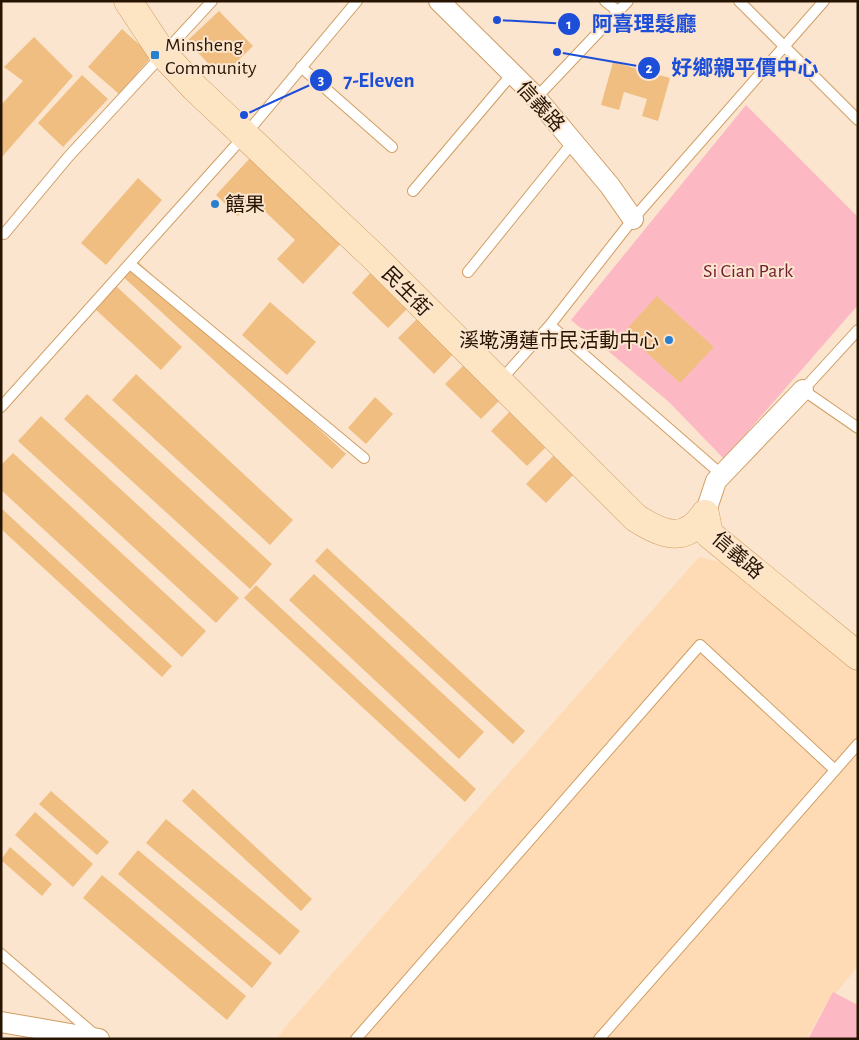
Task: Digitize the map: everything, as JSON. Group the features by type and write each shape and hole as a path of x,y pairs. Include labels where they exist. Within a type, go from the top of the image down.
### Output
{"street":[{"name":"民生街","path":"128,1 163,54 195,88 499,382 636,518 657,531 673,535 688,530 700,522 705,514"},
{"name":"信義路","path":"439,1 536,98 610,186 633,219"},
{"name":"信義路","path":"804,390 716,481 705,514 709,534 858,656"},
{"path":"1,1022 46,1035 99,1038"}],"lane":[{"path":"4,234 69,156 212,1"},
{"path":"1,407 245,135 357,1"},
{"path":"605,1 619,12"},
{"path":"536,98 628,1"},
{"path":"739,1 858,120"},
{"path":"499,382 550,325 633,219 824,1"},
{"path":"301,68 392,147"},
{"path":"414,191 512,74"},
{"path":"468,272 573,142"},
{"path":"130,264 364,458"},
{"path":"550,325 722,475"},
{"path":"858,330 804,390 858,428"},
{"path":"356,1039 700,645 835,770"},
{"path":"600,1039 858,744"},
{"path":"1,954 99,1038"}],"shaded area":[{"path":"699,557 728,564 858,668 858,966 824,1008 806,1039 277,1039 286,1026"}],"green space":[{"name":"Si Cian Park","path":"746,105 858,217 858,305 724,459 669,402 571,320"},
{"path":"833,992 858,1005 858,1039 808,1039"}],"building":[{"path":"219,11 253,46 221,77 187,41"},
{"path":"122,29 152,56 119,94 88,67"},
{"path":"34,37 73,76 1,158 1,105 23,81 4,67"},
{"path":"613,62 670,78 658,121 642,116 647,99 624,92 619,110 601,105"},
{"path":"82,75 108,99 63,147 38,123"},
{"path":"250,158 345,239 303,284 277,259 295,240 253,200 238,216 216,195"},
{"path":"138,178 162,200 106,265 81,243"},
{"path":"134,258 346,454 332,469 120,274"},
{"path":"374,269 411,305 388,328 352,293"},
{"path":"116,286 182,347 161,370 95,309"},
{"name":"溪墘湧蓮市民活動中心","path":"657,296 714,347 680,383 624,332"},
{"path":"270,302 316,342 287,375 242,335"},
{"path":"421,315 457,350 434,374 398,338"},
{"path":"468,361 504,396 481,419 445,384"},
{"path":"136,374 293,520 270,545 112,400"},
{"path":"87,394 272,564 250,589 64,419"},
{"path":"375,397 393,414 366,444 348,428"},
{"path":"513,408 550,443 527,466 491,431"},
{"path":"41,416 239,598 216,623 18,441"},
{"path":"558,451 578,470 546,503 526,484"},
{"path":"13,453 206,631 182,657 1,490 1,465"},
{"path":"1,508 172,666 162,677 1,529"},
{"path":"327,548 525,731 513,744 315,561"},
{"path":"314,574 484,732 459,759 289,600"},
{"path":"256,585 476,789 465,802 244,598"},
{"path":"193,789 312,899 301,911 182,801"},
{"path":"51,791 109,842 97,855 39,804"},
{"path":"35,812 93,864 73,887 15,835"},
{"path":"166,819 300,931 280,955 146,843"},
{"path":"10,847 52,884 42,896 1,860"},
{"path":"138,850 272,963 252,988 118,874"},
{"path":"102,875 246,996 227,1020 83,898"}],"place":[{"name":"阿喜理髮廳","path":"497,20"},
{"name":"好鄉親平價中心","path":"557,52"},
{"name":"Minsheng Community","path":"155,55"},
{"name":"7-Eleven","path":"244,115"},
{"name":"饎果","path":"215,204"},
{"name":"溪墘湧蓮市民活動中心","path":"669,340"}]}
